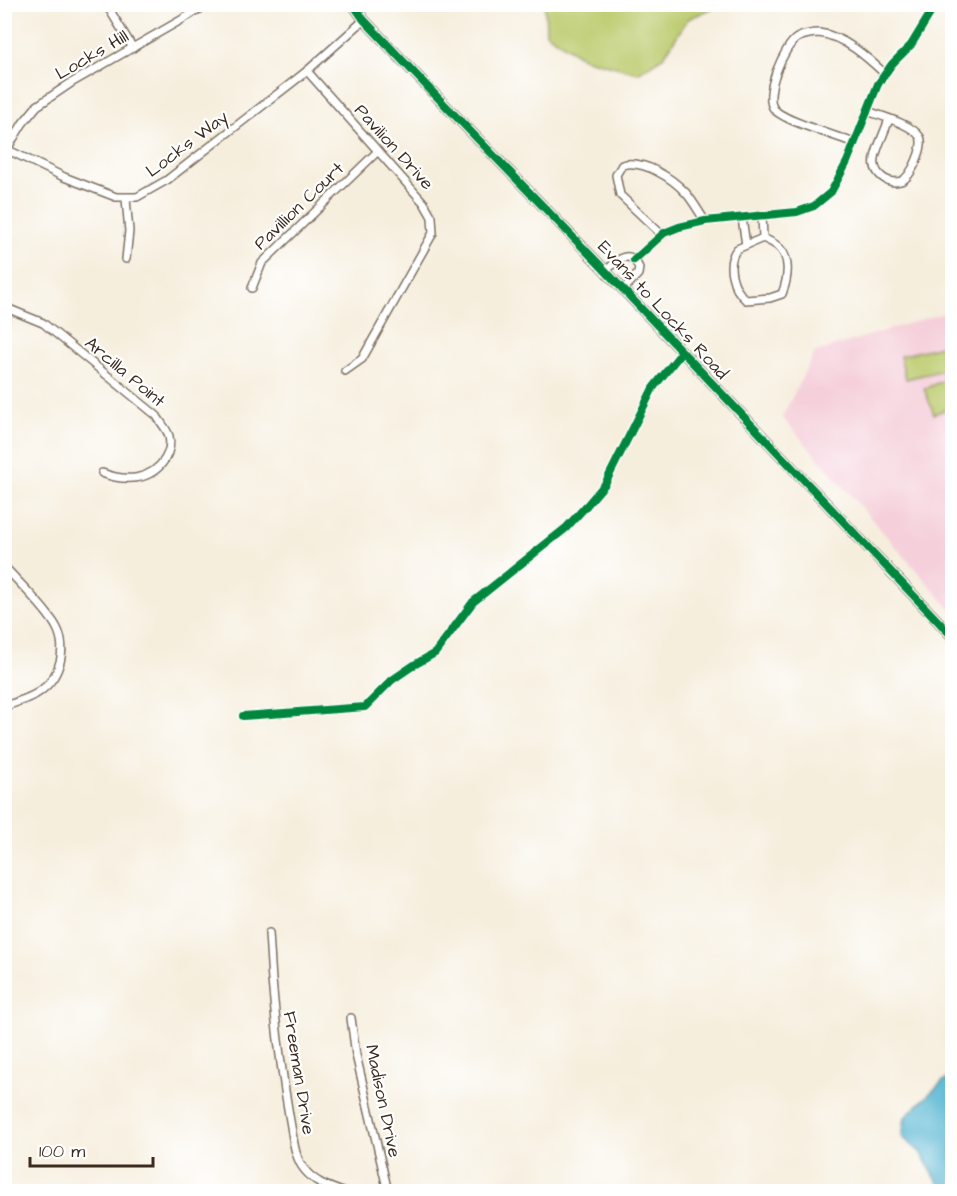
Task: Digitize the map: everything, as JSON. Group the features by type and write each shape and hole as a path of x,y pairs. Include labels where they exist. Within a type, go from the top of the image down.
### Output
{"street":[{"path":"106,4 133,48"},
{"name":"Locks Hill","path":"6,149 37,106 71,83 209,4"},
{"name":"Evans to Locks Road","path":"353,4 364,20 952,636"},
{"path":"634,260 662,235 679,227 705,221 797,212 814,206 831,192 878,84 911,45 936,4"},
{"name":"Locks Way","path":"126,198 137,197 167,180 307,71 364,20"},
{"path":"854,142 792,120 774,109 770,99 770,88 775,74 791,43 797,38 818,33 837,38 867,57 885,74"},
{"name":"Pavilion Drive","path":"307,71 424,204 432,217 433,233 362,359 345,371"},
{"path":"867,111 913,129 921,139 922,147 908,176 902,181 892,181 880,176 875,169 875,159 889,120"},
{"path":"6,149 64,177 116,197 126,198 129,231 126,259"},
{"name":"Pavillion Court","path":"252,288 262,263 377,152"},
{"path":"662,235 621,195 616,175 622,165 631,162 645,166 671,180 687,193 705,221"},
{"path":"762,215 763,238"},
{"path":"742,218 746,245"},
{"path":"763,238 777,245 785,254 786,283 782,294 746,300 740,295 732,275 731,261 737,249 763,238"},
{"path":"606,271 624,257 634,260 639,268 638,274 623,290"},
{"path":"4,323 7,308"},
{"name":"Arcilla Point","path":"7,308 42,323 60,337 157,416 169,436 169,452 158,469 142,477 116,479 102,473"},
{"path":"243,716 365,707 392,680 435,653 473,602 566,528 605,484 653,388 682,352"},
{"path":"4,566 55,624 61,641 61,663 54,679 38,693 4,707"},
{"name":"Freeman Drive","path":"269,933 272,995 281,1070 296,1150 303,1169 321,1184 343,1191"},
{"name":"Madison Drive","path":"351,1017 356,1055 388,1191"}],"shaded area":[{"path":"943,313 952,317 952,611 782,417 815,352"}],"green space":[{"path":"545,4 720,5 688,19 664,56 638,73 583,58 546,33"},
{"path":"949,344 952,368 906,379 900,356"},
{"path":"952,377 952,407 934,414 924,389"}],"water":[{"path":"952,1078 952,1191 946,1191 920,1152 902,1137 905,1117 943,1081"}],"cycle path":[{"path":"353,4 364,20 952,636"},
{"path":"634,260 664,233 679,227 705,221 797,212 814,206 831,192 847,162 878,84 892,64 911,45 936,4"},
{"path":"243,716 365,707 392,680 435,653 473,602 566,528 605,484 653,388 682,352"}]}
